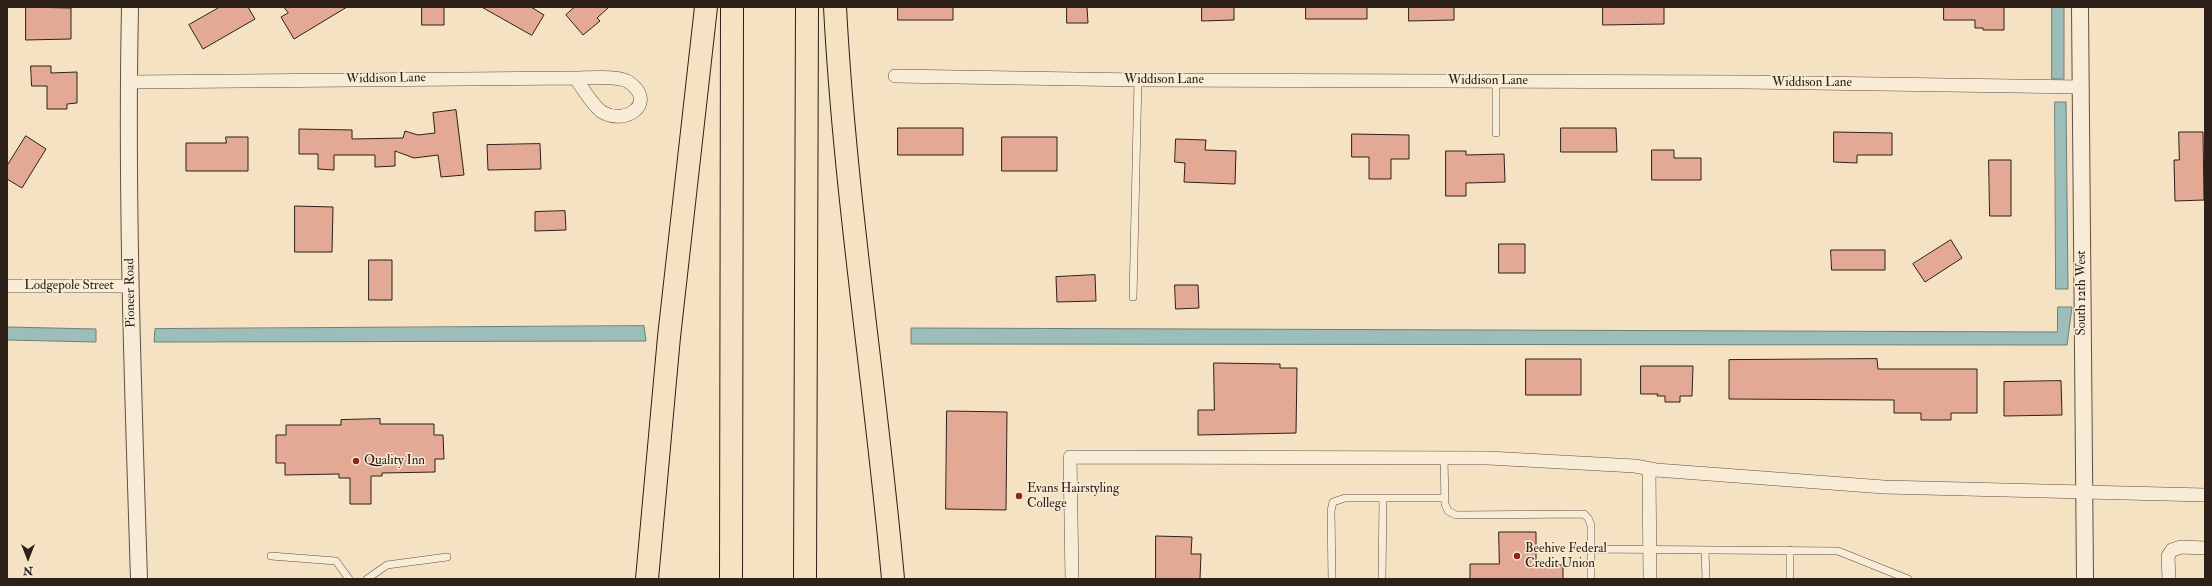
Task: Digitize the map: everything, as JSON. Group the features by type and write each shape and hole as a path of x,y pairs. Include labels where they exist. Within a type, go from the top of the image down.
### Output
{"highway":[{"path":"647,579 669,337 706,7"},
{"path":"731,579 732,7"},
{"path":"805,579 807,7"},
{"path":"835,7 844,127 886,502 893,579"}],"street":[{"name":"Pioneer Road","path":"130,7 129,82 131,286 139,579"},
{"name":"South 12th West","path":"2080,7 2084,579"},
{"name":"Widdison Lane","path":"895,76 1138,80 1496,81 2081,87"},
{"name":"Widdison Lane","path":"129,82 196,81 575,78 611,78 629,82 638,91 640,104 637,110 629,115 608,115 600,111 575,78"},
{"name":"Lodgepole Street","path":"7,286 131,286"},
{"path":"1072,579 1070,457 1488,458 1635,466 1649,469 1884,487 2205,495"},
{"path":"1649,469 1650,579"},
{"path":"2169,579 2168,556 2172,550 2181,547 2205,548"}],"lane":[{"path":"1133,297 1138,80"},
{"path":"1496,81 1496,133"},
{"path":"1444,458 1445,498 1448,512 1456,515 1584,514 1588,518 1591,525 1591,579"},
{"path":"1332,579 1331,511 1334,502 1345,498 1445,498"},
{"path":"1382,579 1383,498"},
{"path":"1591,549 1838,551 1908,579"},
{"path":"1705,550 1706,579"},
{"path":"1790,550 1790,579"},
{"path":"270,556 336,561 349,579"},
{"path":"367,579 387,564 447,557"}],"water":[{"path":"2052,7 2064,7 2064,79 2052,79"},
{"path":"2055,102 2066,102 2068,289 2056,289"},
{"path":"2058,307 2072,307 2067,345 911,344 911,328 2057,332"},
{"path":"644,326 646,341 154,342 155,329"},
{"path":"7,327 96,329 96,342 7,340"}],"building":[{"path":"26,7 71,8 71,39 26,40"},
{"path":"220,7 248,7 255,19 203,49 189,25"},
{"path":"284,7 347,7 294,39 281,17 288,13"},
{"path":"422,7 444,7 444,25 422,25"},
{"path":"482,7 531,7 544,15 532,35"},
{"path":"575,7 609,7 597,18 600,21 583,35 566,15"},
{"path":"898,7 953,7 953,20 898,20"},
{"path":"1067,7 1087,7 1088,23 1067,23"},
{"path":"1202,7 1234,7 1234,20 1202,21"},
{"path":"1306,7 1367,7 1367,19 1306,19"},
{"path":"1409,7 1454,7 1454,20 1409,21"},
{"path":"1603,7 1664,7 1664,24 1603,25"},
{"path":"1944,7 2004,7 2004,30 1983,30 1983,28 1975,28 1975,20 1944,20"},
{"path":"31,66 51,66 51,73 77,72 77,103 67,104 67,109 47,109 47,86 32,86"},
{"path":"456,110 464,175 441,177 438,155 414,158 395,151 395,166 375,167 375,155 334,155 334,170 318,169 318,154 299,154 299,129 352,130 352,139 403,138 405,131 418,135 435,133 433,113"},
{"path":"898,128 963,128 963,155 898,155"},
{"path":"1561,128 1616,128 1617,152 1561,152"},
{"path":"1834,132 1892,133 1892,155 1857,155 1857,163 1834,162"},
{"path":"2179,132 2203,132 2204,200 2175,201 2174,160 2179,160"},
{"path":"1352,134 1409,135 1409,159 1391,159 1391,179 1369,179 1369,157 1352,157"},
{"path":"26,136 46,149 22,188 7,179 7,166"},
{"path":"226,137 248,137 248,171 186,171 186,143 226,143"},
{"path":"1002,137 1057,137 1057,171 1002,171"},
{"path":"1176,139 1206,140 1205,150 1236,151 1235,184 1184,182 1185,163 1175,162"},
{"path":"540,144 541,169 488,170 487,145"},
{"path":"1652,150 1674,150 1674,158 1701,158 1701,180 1652,180"},
{"path":"1446,151 1466,151 1466,155 1504,154 1505,182 1466,183 1466,196 1446,196"},
{"path":"1989,160 2011,160 2011,216 1990,216"},
{"path":"295,206 333,207 332,252 295,252"},
{"path":"565,211 566,230 535,231 535,212"},
{"path":"1951,240 1962,258 1925,282 1913,264"},
{"path":"1499,244 1525,244 1525,273 1499,273"},
{"path":"1831,250 1885,250 1885,270 1832,270"},
{"path":"369,260 392,260 392,300 369,300"},
{"path":"1095,275 1096,301 1057,302 1056,277"},
{"path":"1175,285 1198,285 1199,308 1176,309"},
{"path":"1526,359 1581,359 1581,395 1526,395"},
{"path":"1877,359 1878,369 1977,369 1977,413 1951,413 1951,420 1921,420 1921,413 1894,413 1894,400 1729,399 1729,360"},
{"path":"1214,363 1280,364 1280,368 1297,368 1296,433 1198,435 1198,410 1214,410"},
{"path":"1641,366 1693,366 1692,396 1680,396 1680,402 1665,402 1665,396 1657,396 1658,394 1641,394"},
{"path":"2061,381 2062,415 2004,416 2004,382"},
{"path":"947,411 1007,412 1006,510 946,509"},
{"name":"Quality Inn","path":"380,419 380,424 434,424 434,435 443,435 444,459 435,459 435,472 382,473 382,476 371,476 371,504 350,504 350,478 339,478 339,474 285,475 285,463 276,463 276,435 286,435 286,425 341,425 341,420"},
{"name":"Beehive Federal Credit Union","path":"1499,532 1536,532 1536,565 1563,565 1563,579 1470,579 1470,564 1499,564"},
{"path":"1156,536 1192,537 1191,554 1201,554 1200,579 1156,579"}],"place":[{"name":"Quality Inn","path":"356,461"},
{"name":"Evans Hairstyling College","path":"1019,496"},
{"name":"Beehive Federal Credit Union","path":"1517,556"}]}
